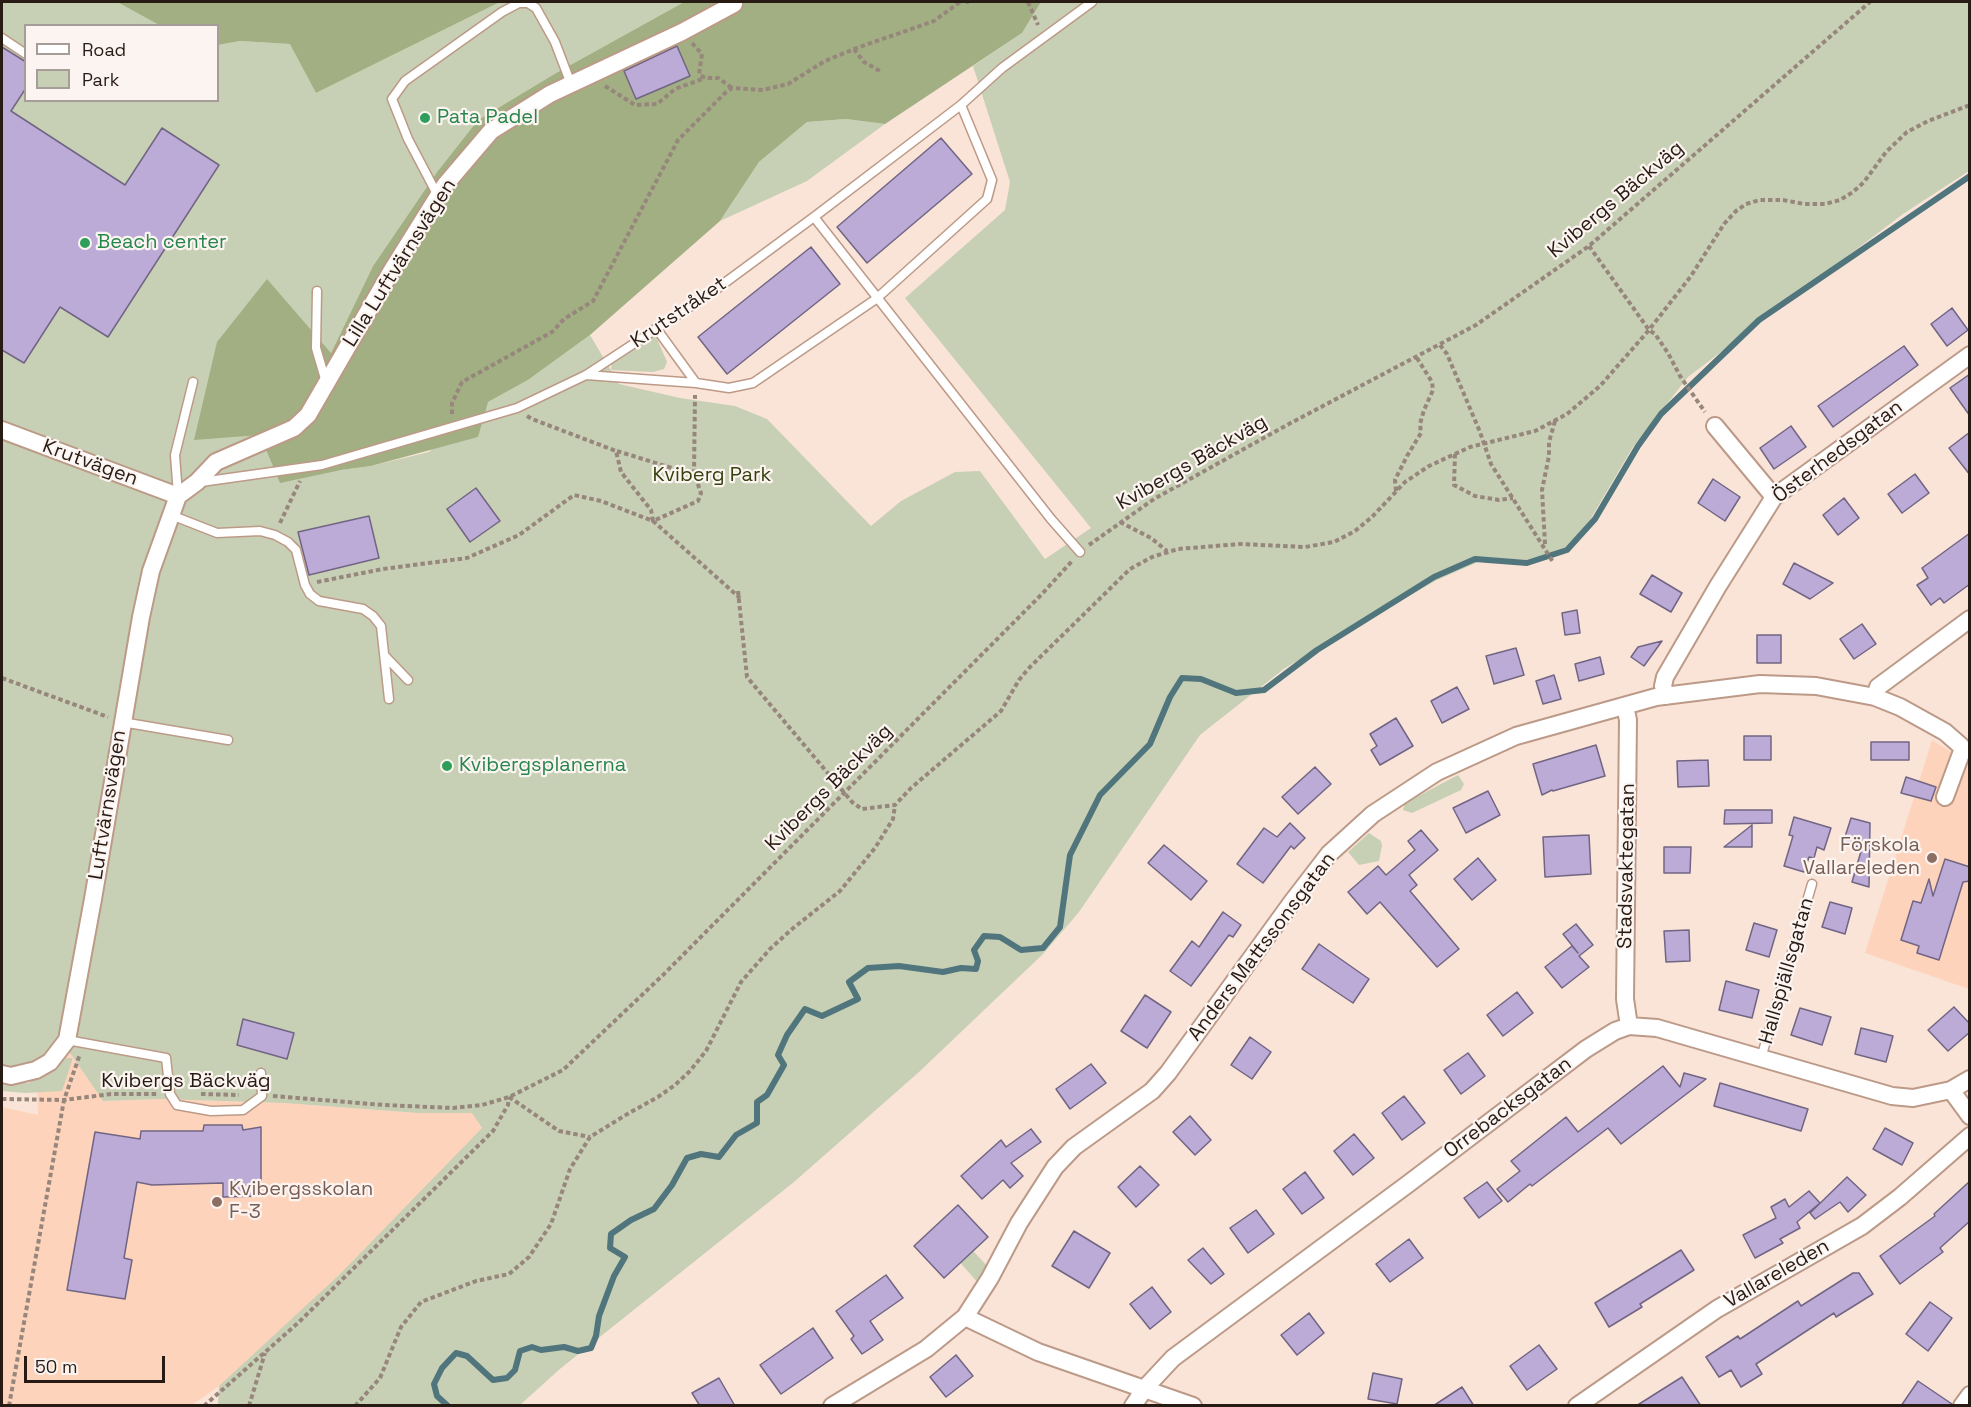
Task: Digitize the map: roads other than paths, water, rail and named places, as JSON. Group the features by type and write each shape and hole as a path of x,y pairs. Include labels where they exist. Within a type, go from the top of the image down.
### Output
{"street":[{"name":"Lilla Luftvärnsvägen","path":"178,496 197,482 216,462 294,428 308,415 445,185 491,131 550,94 682,32 728,4"},
{"name":"Österhedsgatan","path":"1666,696 1663,686 1665,677 1774,497 1970,355"},
{"path":"1715,426 1774,497"},
{"name":"Krutvägen","path":"2,430 178,496"},
{"name":"Luftvärnsvägen","path":"2,1074 11,1076 36,1070 50,1062 67,1040 146,594 178,496"},
{"path":"1875,697 1878,687 1970,620"},
{"name":"Anders Mattssonsgatan","path":"832,1406 926,1349 965,1317 990,1278 1019,1223 1055,1167 1074,1147 1152,1091 1196,1036 1329,854 1373,814 1437,772 1516,736 1666,696 1760,684 1816,686 1875,697 1945,732 1961,746 1962,751 1945,797"},
{"name":"Stadsvaktegatan","path":"1625,706 1628,720 1625,999 1629,1026"},
{"path":"1629,1026 1657,1028 1892,1096 1913,1098 1951,1090 1970,1078"},
{"name":"Orrebacksgatan","path":"1133,1406 1173,1358 1586,1049 1615,1031 1629,1026"},
{"path":"1951,1090 1970,1116"},
{"name":"Vallareleden","path":"1577,1406 1717,1309 1862,1226 1900,1197 1970,1136"},
{"path":"965,1317 1038,1352 1193,1406"},
{"path":"1962,1406 1970,1395"}],"lane":[{"name":"Krutstråket","path":"197,482 322,465 517,408 586,375 711,293 961,105 1002,68 1092,2"},
{"path":"438,196 408,139 392,99 405,81 502,12 519,3 528,3 536,8 555,42 571,84"},
{"path":"2,38 24,53"},
{"path":"586,375 696,383 729,388 753,383 876,299 987,199 992,180 961,105"},
{"path":"814,217 1043,510 1080,552"},
{"path":"318,291 316,348 327,383"},
{"path":"656,328 696,383"},
{"path":"178,496 176,455 192,382"},
{"path":"170,515 218,533 260,531 275,535 296,550 305,585 310,594 319,601 363,609 381,626 389,699"},
{"path":"385,656 408,681"},
{"path":"122,722 228,741"},
{"name":"Hallspjällsgatan","path":"1761,1058 1812,884"},
{"path":"67,1040 166,1058 170,1094 177,1105 211,1112 243,1110 262,1096 261,1073"}],"waterway":[{"path":"448,1406 437,1396 434,1384 442,1368 456,1353 467,1356 493,1380 507,1378 515,1370 520,1351 532,1347 541,1350 564,1347 578,1351 591,1348 596,1336 599,1316 614,1276 625,1257 610,1248 611,1234 631,1220 654,1209 672,1185 687,1158 701,1154 719,1157 736,1135 757,1123 757,1102 767,1095 784,1065 778,1055 787,1035 805,1009 822,1016 858,999 849,982 868,968 899,966 943,972 961,968 976,969 978,961 974,950 984,936 1000,937 1021,950 1043,948 1060,927 1070,855 1100,795 1150,744 1170,697 1182,678 1201,679 1236,693 1264,690 1317,650 1434,577 1475,559 1527,563 1567,550 1595,519 1638,446 1661,414 1759,320 1970,176"}],"place":[{"name":"Pata Padel","path":"425,118"},
{"name":"Beach center","path":"85,243"},
{"name":"Kvibergsplanerna","path":"447,766"},
{"name":"Förskola Vallareleden","path":"1932,858"},
{"name":"Kvibergsskolan F-3","path":"217,1202"}],"park label":[{"name":"Kviberg Park","path":"712,476"}]}
